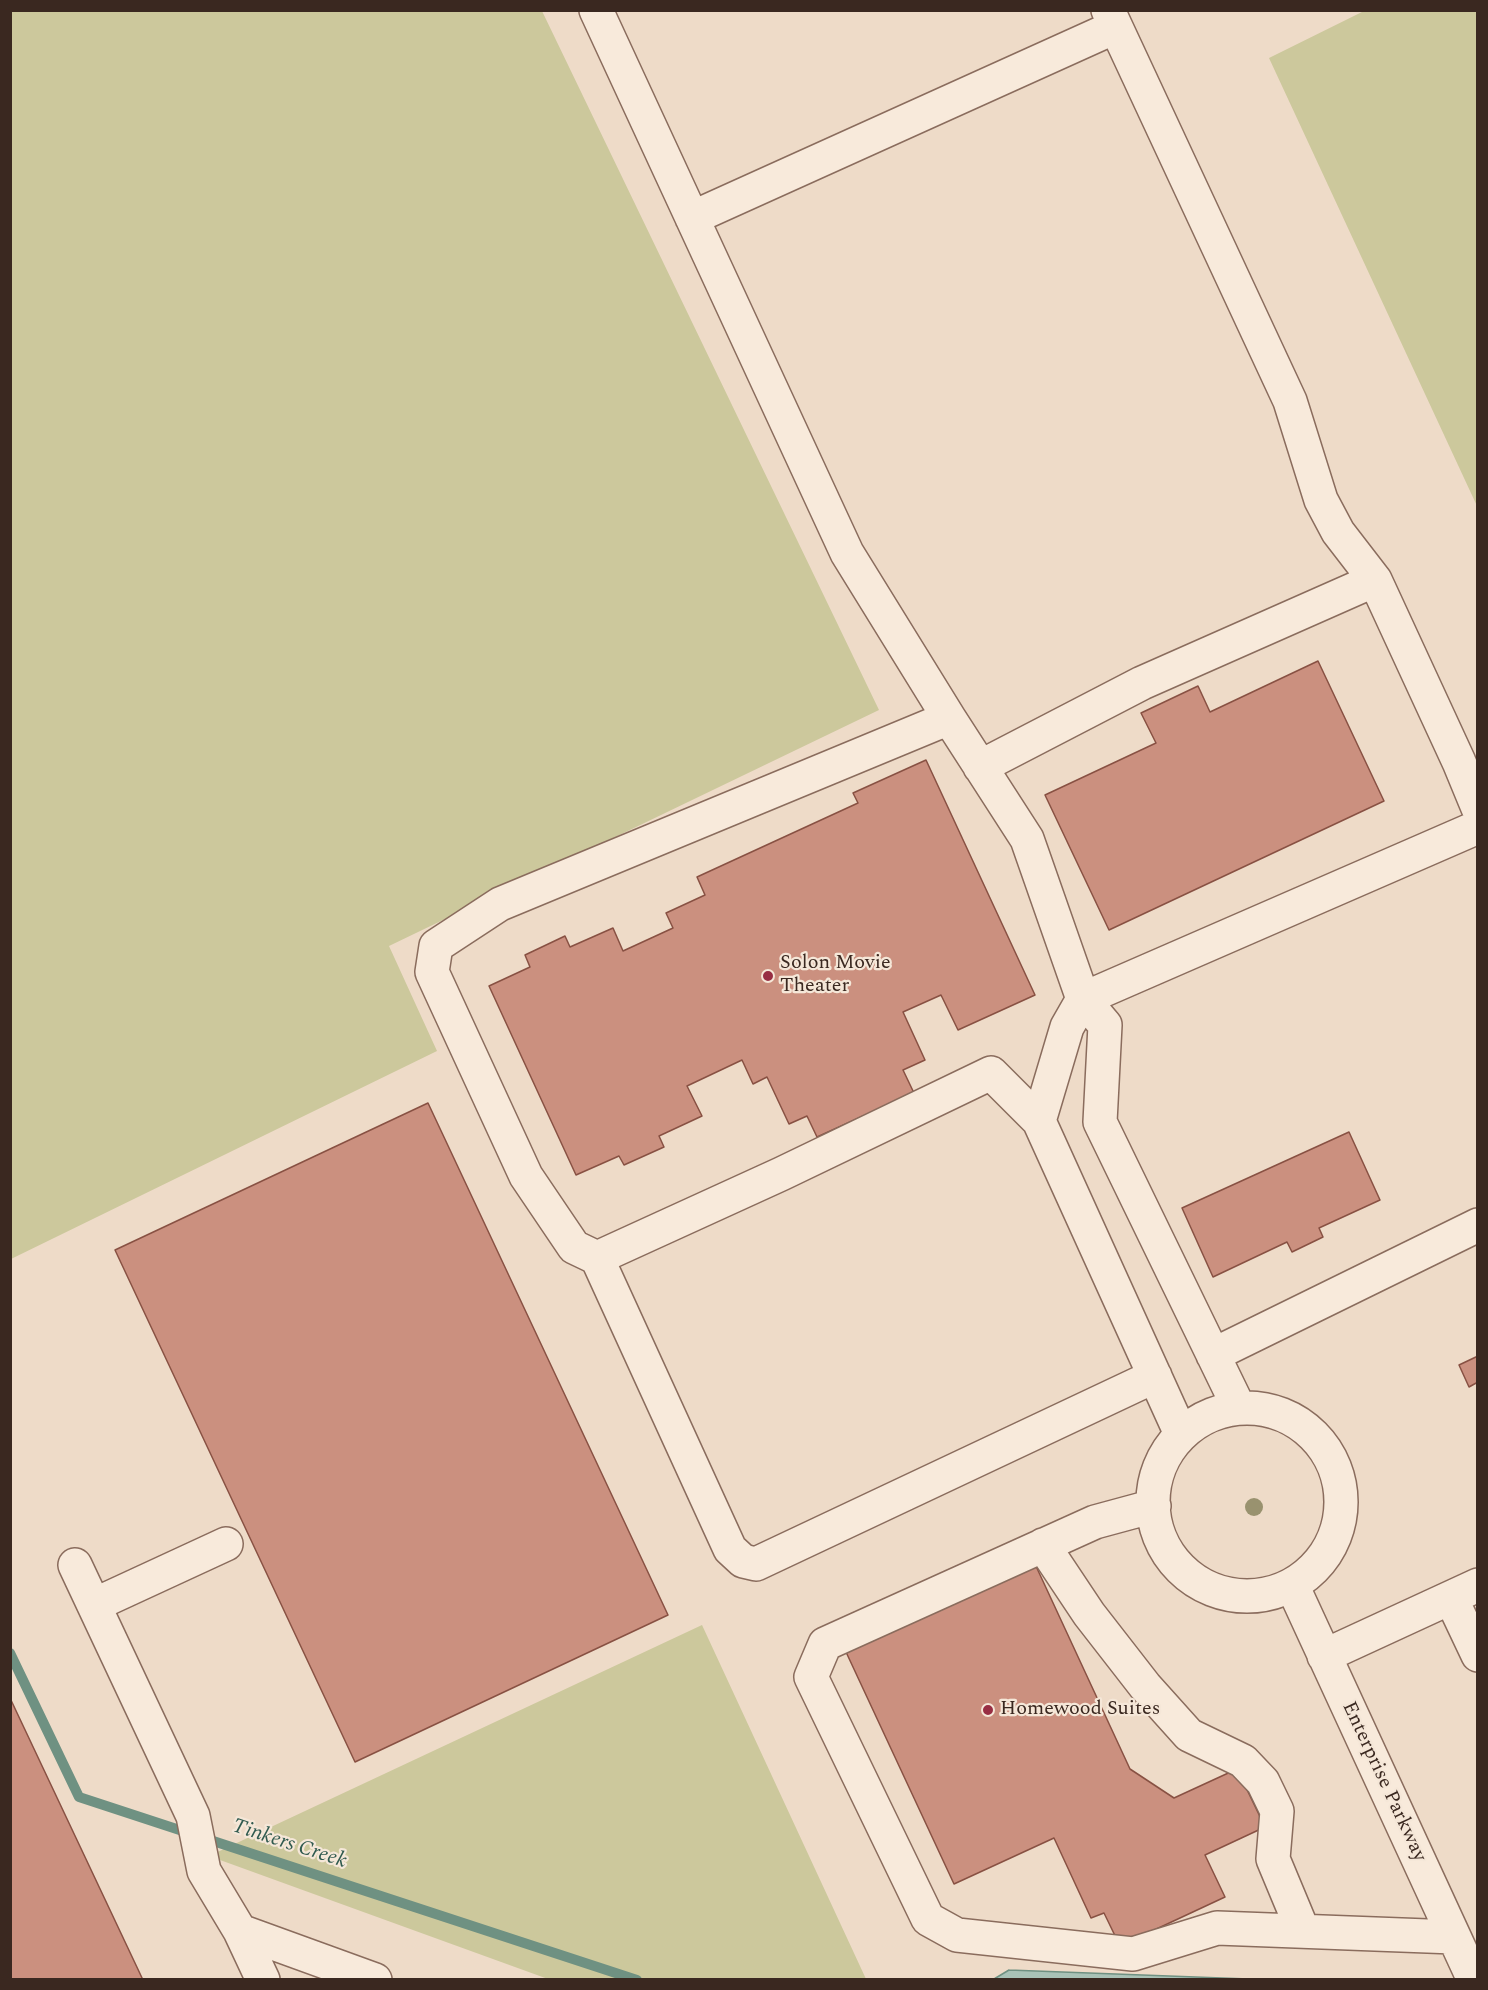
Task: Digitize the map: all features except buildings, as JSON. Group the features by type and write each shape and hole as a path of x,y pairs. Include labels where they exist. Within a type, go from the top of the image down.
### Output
{"street":[{"path":"596,10 847,553 980,768 1028,839 1083,999 1105,1024 1100,1122 1239,1408"},
{"path":"692,218 1112,19 1290,401 1321,500 1338,532 1375,580 1478,808"},
{"path":"980,768 1142,683 1375,580"},
{"path":"949,718 500,904 436,946 432,972 526,1176 574,1247 597,1258 730,1549 744,1561 756,1564 1155,1376"},
{"path":"1039,1121 1066,1028 1083,999 1478,827"},
{"path":"597,1258 781,1174 991,1073 1039,1121 1182,1434"},
{"path":"1214,1355 1478,1225"},
{"path":"1239,1408 1271,1411 1301,1424 1323,1446 1338,1475 1342,1507 1335,1538 1317,1566 1292,1585 1264,1595 1233,1595 1205,1586 1180,1569 1163,1545 1154,1516 1154,1487 1163,1458 1182,1434 1208,1416 1239,1408"},
{"path":"1154,1506 1095,1522 825,1644 811,1677 928,1919 957,1935 1133,1954 1217,1928 1454,1937"},
{"path":"94,1605 226,1544"},
{"path":"1043,1545 1089,1614 1146,1686 1189,1735 1243,1761 1263,1782 1277,1811 1273,1859 1303,1931"},
{"path":"75,1565 193,1815 204,1871 240,1931 263,1980"},
{"name":"Enterprise Parkway","path":"1292,1585 1474,1980"},
{"path":"1324,1656 1464,1591 1478,1655"},
{"path":"240,1931 375,1980"}],"shaded area":[{"path":"1366,10 1477,11 1477,506 1269,58"},
{"path":"11,11 542,11 879,710 389,946 437,1051 11,1259"},
{"path":"702,1625 866,1979 548,1979 209,1856"},
{"path":"1009,1970 1249,1979 994,1979"}],"waterway":[{"name":"Tinkers Creek","path":"10,1653 79,1797 637,1980"}],"place":[{"name":"Solon Movie Theater","path":"768,976"},
{"name":"Homewood Suites","path":"988,1710"}]}
